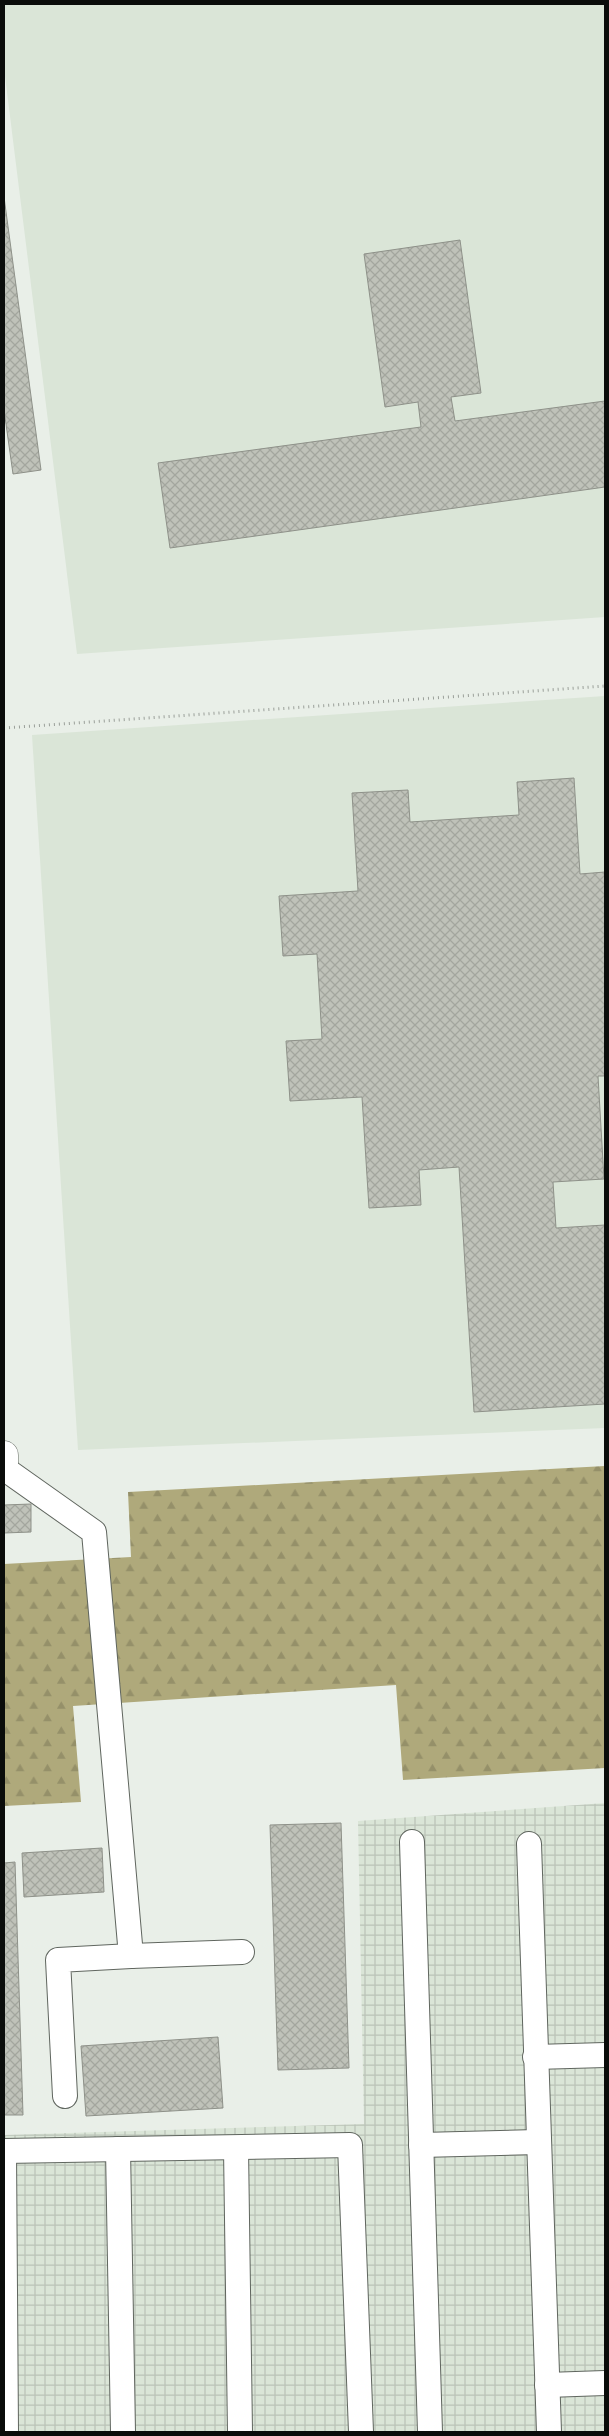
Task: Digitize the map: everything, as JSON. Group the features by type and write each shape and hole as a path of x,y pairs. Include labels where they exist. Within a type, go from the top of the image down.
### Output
{"lane":[{"path":"4,1464 94,1532 131,1956"},
{"path":"412,1842 430,2432"},
{"path":"529,1844 537,2142 549,2432"},
{"path":"65,2096 58,1960 242,1952"},
{"path":"535,2057 605,2055"},
{"path":"421,2145 537,2142"},
{"path":"6,2432 4,2151 350,2145 360,2432"},
{"path":"236,2148 240,2432"},
{"path":"118,2149 123,2432"},
{"path":"547,2385 605,2383"}],"path":[{"path":"4,728 605,686"}],"shaded area":[{"path":"4,4 605,4 605,617 77,654 4,68"},
{"path":"605,696 605,1428 78,1450 32,735"},
{"path":"605,1803 605,2432 4,2432 4,2135 364,2124 358,1821"}],"green space":[{"path":"605,1466 605,1768 403,1780 396,1685 73,1706 81,1802 4,1806 4,1564 131,1557 128,1492"}],"building":[{"path":"4,197 41,470 13,474 4,410"},
{"path":"460,240 481,393 451,397 455,421 605,401 605,487 170,548 158,463 421,427 418,402 385,407 364,254"},
{"path":"574,778 580,874 605,872 605,1076 598,1076 604,1179 553,1182 556,1228 605,1225 605,1404 474,1412 459,1167 419,1170 421,1205 369,1208 362,1097 290,1101 286,1041 322,1039 317,954 283,956 279,896 358,891 352,793 408,790 410,822 519,815 517,782"},
{"path":"31,1504 31,1532 4,1533 4,1505"},
{"path":"341,1823 349,2068 278,2070 270,1825"},
{"path":"102,1848 104,1892 24,1897 22,1853"},
{"path":"15,1862 23,2115 4,2115 4,1863"},
{"path":"218,2037 223,2108 86,2116 81,2046"}]}
